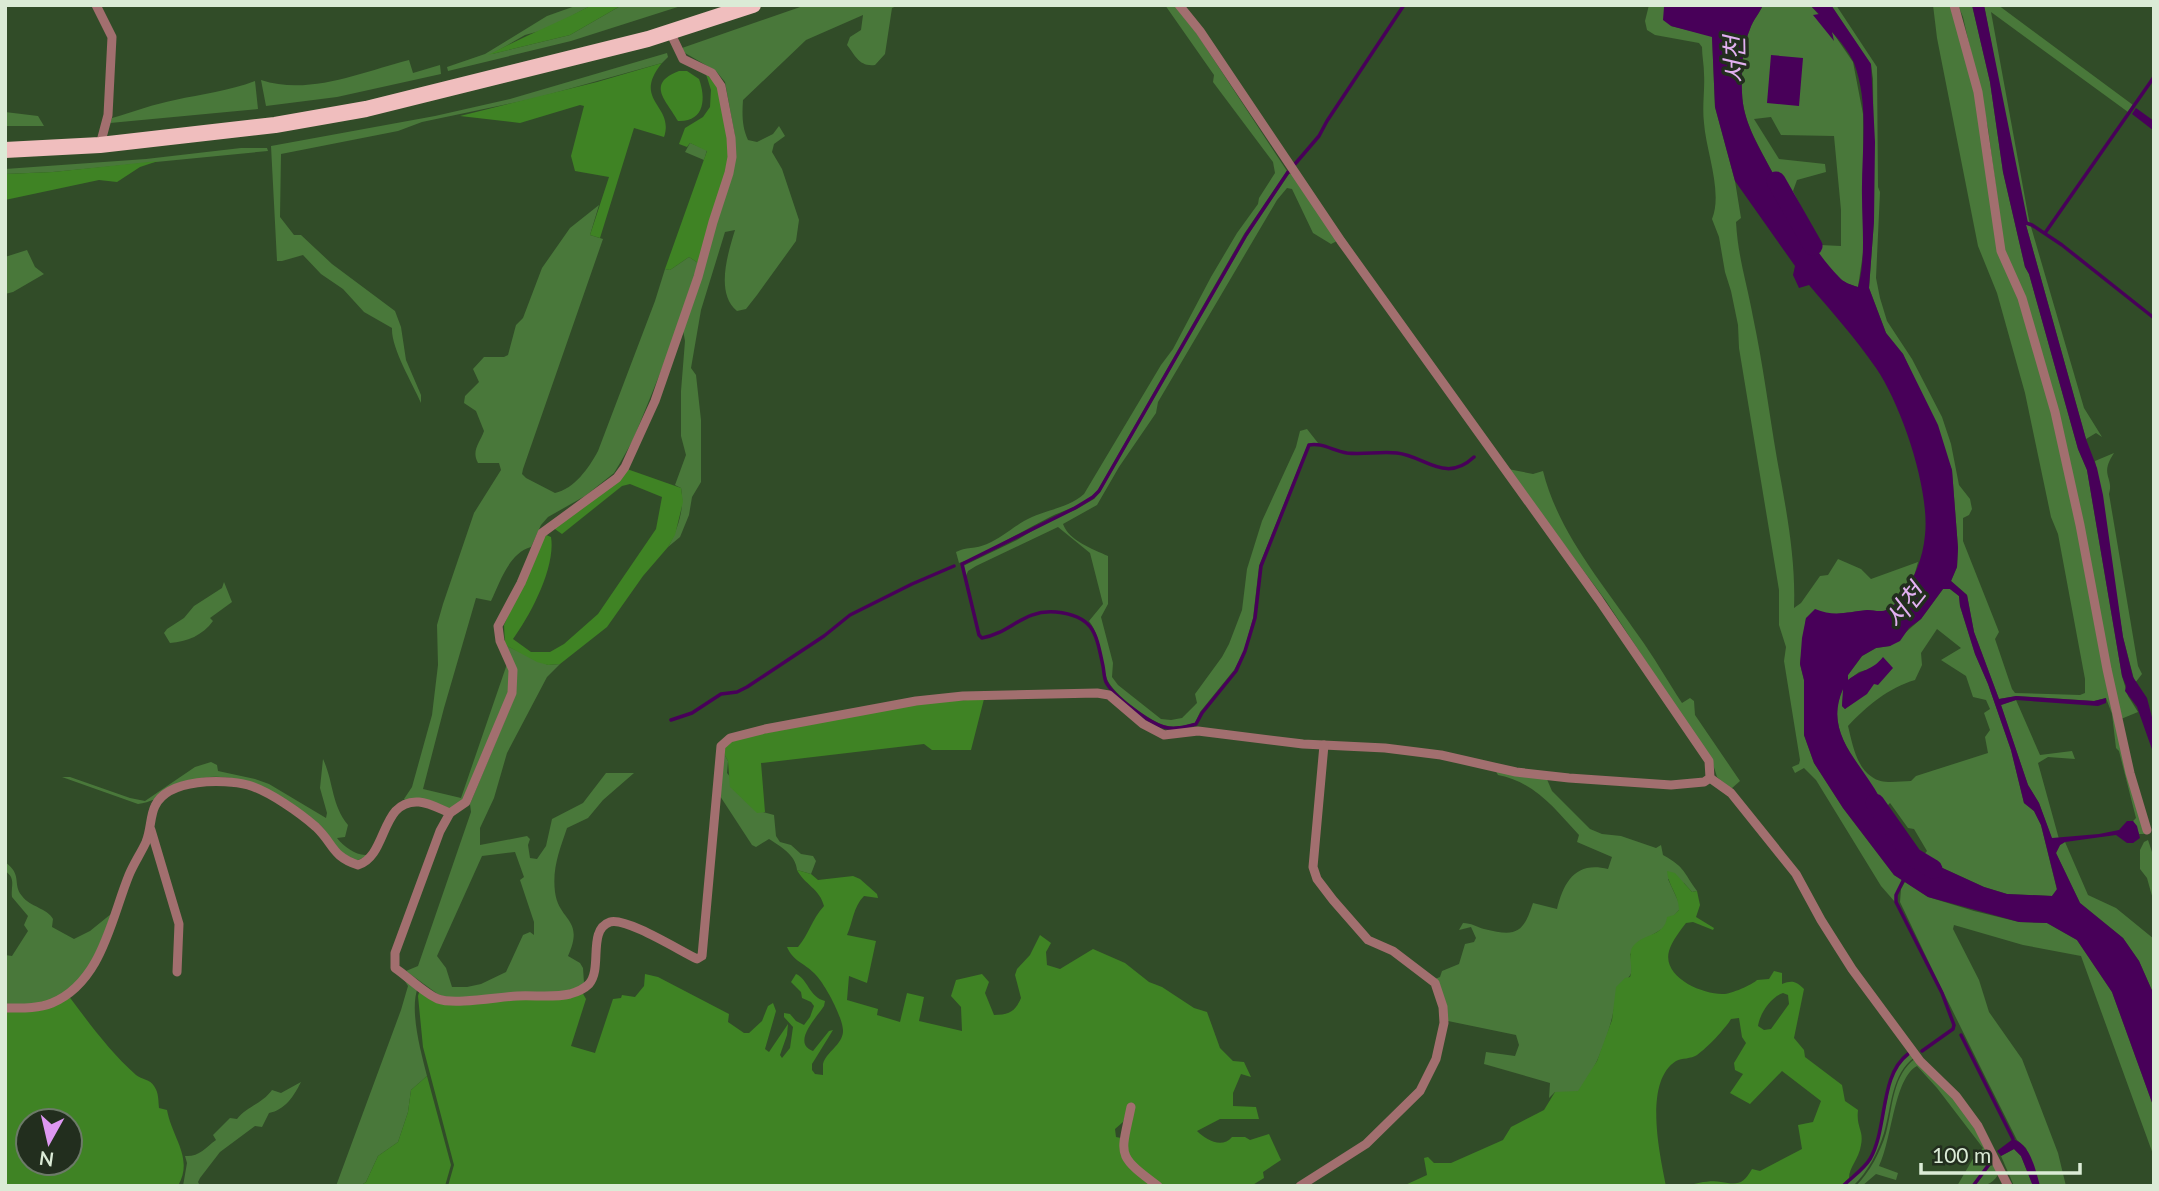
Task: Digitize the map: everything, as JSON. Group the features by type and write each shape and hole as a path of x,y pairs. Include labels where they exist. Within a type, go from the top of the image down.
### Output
{"highway":[{"path":"5,150 100,145 275,125 366,109 670,32 752,5"}],"street":[{"path":"96,5 112,37 108,115 100,145"},
{"path":"1179,5 1200,31 1356,262 1614,621 1709,761 1710,778"},
{"path":"1954,5 1978,92 2001,251 2022,298 2055,412 2080,525 2106,669 2130,773 2147,830"},
{"path":"670,32 683,59 712,73 721,86 731,138 729,173 698,277 659,390 625,467 617,478 542,533 521,583 498,626 500,641 513,670 512,694 466,802 450,813 440,831 396,953 395,968 436,998 449,1001 550,996 582,990 590,983 596,963 597,937 609,922 621,921 697,960 702,956 721,746 730,738 916,701 963,696 1097,693 1109,695 1143,724 1164,734 1198,731 1324,745 1385,748 1441,755 1516,772 1569,778 1671,785 1704,782 1710,778"},
{"path":"1300,1186 1366,1144 1420,1091 1436,1059 1444,1023 1443,1007 1435,983 1393,951 1368,940 1317,879 1313,867 1324,745"},
{"path":"1710,778 1731,793 1797,874 1821,920 1852,969 1920,1061 1956,1096 1978,1126 2008,1186"},
{"path":"5,1008 37,1008 54,1002 78,985 100,955 130,872 150,829 155,805 169,793 191,783 228,781 251,786 277,800 316,828 335,854 358,865 370,859 388,820 407,804 418,802 450,813"},
{"path":"150,829 179,924 177,972"},
{"path":"1131,1107 1123,1140 1124,1154 1131,1165 1158,1186"}],"green space":[{"path":"578,5 592,5 547,29 525,35 492,54 570,35 622,5 684,5 571,41 448,71 447,67 485,54 547,16"},
{"path":"592,5 622,5 570,35 488,55 566,18"},
{"path":"806,5 899,5 892,8 885,54 875,65 861,62 847,45 850,37 861,30 863,15 806,40 743,100 743,120 748,140 757,142 773,134 779,126 785,136 774,144 772,152 782,169 799,220 796,241 746,309 737,311 726,294 725,284 727,261 735,230 725,232 701,310 691,368 696,375 701,420 701,482 692,497 689,515 680,537 668,547 678,526 681,511 681,488 675,485 686,455 681,436 685,341 683,330 735,136 725,82 716,71 685,53 682,48"},
{"path":"1165,5 1174,5 1195,31 1287,171 1244,234 1098,490 1081,503 959,563 956,552 987,544 1024,521 1070,503 1084,494 1173,349 1211,277 1275,173 1273,162 1213,82 1214,75"},
{"path":"1649,5 1677,5 1671,26 1712,36 1715,107 1735,181 1741,218 1736,222 1739,247 1760,352 1787,515 1792,552 1794,608 1801,603 1820,576 1828,575 1838,559 1861,569 1871,579 1918,562 1913,580 1892,608 1882,612 1869,610 1806,618 1800,664 1804,680 1804,735 1814,763 1843,808 1894,875 1902,880 1895,902 1881,886 1816,780 1804,768 1795,773 1792,767 1799,764 1800,760 1784,661 1786,647 1779,625 1779,590 1739,348 1738,325 1719,237 1712,219 1716,197 1705,134 1702,47 1699,43 1655,35 1647,30 1645,21"},
{"path":"1763,5 1810,5 1853,62 1863,114 1863,253 1858,287 1841,280 1818,253 1748,123 1742,93 1745,44","holes":["1771,117 1781,135 1834,136 1841,210 1841,246 1820,245 1793,191 1797,180 1826,172 1825,164 1779,159 1754,119"]},
{"path":"1831,5 1836,5 1877,67 1880,192 1876,278 1880,298 1887,321 1912,359 1942,417 1951,444 1959,485 1970,499 1972,509 1969,515 1963,518 1963,541 1999,632 1995,639 2012,689 2015,693 2080,695 2085,693 2085,679 2058,534 2051,517 2025,393 1997,293 1978,246 1937,38 1933,5 1952,5 1977,92 2000,252 2020,299 2053,414 2145,834 2139,834 2133,821 2136,818 2116,748 2112,714 2106,698 2094,701 2017,696 1999,699 1974,632 1967,595 1951,581 1957,567 1958,548 1952,470 1914,378 1903,354 1886,333 1869,288 1874,221 1871,65"},
{"path":"1958,5 1972,5 1990,82 2003,172 2025,267 2078,449 2087,470 2122,676 2128,696 2138,712 2121,719 2109,669 2083,523 2004,250 1988,128"},
{"path":"1984,5 1998,5 2133,105 2128,112 1991,12 2029,220 2084,408 2102,437 2096,433 2086,439 2026,225"},
{"path":"667,53 668,57 662,63 536,98 422,122 398,131 281,154 280,217 294,235 301,235 332,264 395,311 401,327 406,360 421,395 421,403 398,355 392,328 364,312 343,289 321,274 303,255 277,261 271,146 435,116 510,99"},
{"path":"409,60 413,73 440,65 441,74 337,97 266,106 261,80 279,84 317,84"},
{"path":"662,63 651,86 652,95 664,117 664,137 634,128 600,238 590,235 609,177 575,171 571,156 584,106 520,123 460,116 597,82"},
{"path":"679,71 687,71 699,79 703,101 694,118 678,121 665,100 661,87 663,81"},
{"path":"706,74 718,85 727,129 729,160 698,263 689,257 670,270 665,269 707,151 690,143 687,147 679,144 685,128 703,117 710,107 711,90"},
{"path":"255,81 258,109 110,123 112,118 151,106"},
{"path":"5,112 38,116 44,126 5,126"},
{"path":"690,143 707,150 704,160 685,152"},
{"path":"241,148 267,148 268,151 53,172 5,174 5,169 146,159"},
{"path":"158,161 140,167 117,182 99,180 5,200 5,174"},
{"path":"1289,174 1292,174 1337,241 1331,244 1313,233 1292,189 1287,188 1277,200 1158,402 1156,413 1097,505 1063,524 1076,540 1108,556 1108,604 1101,617 1113,663 1112,677 1118,685 1161,719 1182,718 1197,703 1195,694 1229,644 1242,610 1247,569 1262,521 1296,447 1300,431 1307,429 1318,443 1308,444 1259,566 1253,618 1244,651 1234,670 1200,712 1195,723 1167,726 1133,707 1107,679 1099,642 1089,621 1103,604 1090,553 1058,527 976,566 968,571 966,576 963,566 1017,540 1052,519 1075,510 1094,499 1100,492 1247,236"},
{"path":"599,205 590,235 603,239 523,469 522,474 526,478 555,493 575,482 585,471 598,451 665,269 670,270 689,257 698,263 694,277 665,361 633,440 614,473 585,496 548,517 541,525 531,547 523,550 511,562 491,601 476,598 423,789 461,798 507,664 510,673 508,693 465,801 453,809 406,801 404,799 412,787 432,715 438,665 437,625 443,604 474,513 501,470 499,463 478,463 476,458 476,450 484,431 476,411 464,403 465,396 479,382 473,369 484,357 508,355 516,325 523,318 542,268 570,228"},
{"path":"27,250 35,267 44,274 5,294 5,257"},
{"path":"2114,453 2107,471 2109,494 2138,666 2142,674 2135,683 2123,637 2095,461"},
{"path":"627,469 681,488 683,502 675,535 668,547 643,576 607,627 560,664 537,662 505,645 504,625 544,534 551,537 552,549 546,576 534,605 513,639 531,652 550,652 564,644 598,614 656,529 662,497 630,484 622,486 562,534 552,527"},
{"path":"1508,469 1533,474 1543,471 1559,515 1583,557 1644,643 1682,703 1690,698 1694,701 1695,715 1740,781 1731,789 1717,777 1712,761 1606,601"},
{"path":"224,582 232,602 210,618 213,621 199,634 170,643 164,633 167,629 184,618 194,606 222,588"},
{"path":"1943,589 1950,589 1959,596 1975,654 2011,750 2024,803 2034,811 2041,825 2057,890 2052,896 2007,894 1984,887 1901,849 1868,781 1843,739 1837,713 1844,686 1842,706 1845,709 1870,688 1876,667 1859,672 1847,681 1848,675 1862,656 1876,648 1890,646 1921,619","holes":["1937,629 1961,648 1941,660 1966,676 1973,697 1986,700 1990,709 1984,713 1990,730 1985,737 1988,753 1916,776 1911,781 1886,782 1876,779 1867,773 1858,761 1848,726 1878,698 1915,680 1922,665 1921,653","1890,803 1908,828 1914,829 1927,851 1922,857 1899,836 1887,806"]},
{"path":"505,645 548,665 560,664 547,677 507,753 494,798 480,828 480,845 527,836 530,839 530,858 537,859 546,846 552,819 583,803 606,773 634,773 603,800 588,818 567,828 557,859 557,902 574,934 568,956 583,968 584,983 573,991 452,999 439,995 406,971 418,966 471,812 470,804 514,698","holes":["515,852 524,877 520,880 534,922 534,935 530,932 523,935 506,972 481,984 452,987 446,968 437,956 482,856"]},
{"path":"984,699 971,750 932,750 924,744 761,763 765,812 757,813 730,787 728,761 723,752 735,739 917,703"},
{"path":"2016,700 2040,755 2072,751 2075,759 2048,757 2038,763 2059,839 2052,839 2039,803 2028,785 2001,705"},
{"path":"723,752 728,761 727,773 759,811 774,815 776,836 780,842 791,845 801,854 813,856 816,861 811,874 797,870 791,855 769,839 756,847 752,845 720,796"},
{"path":"323,759 338,809 348,825 345,837 337,838 352,851 362,855 371,854 356,861 338,850 322,827 307,815 264,789 233,778 193,780 155,799 138,804 62,777 70,777 145,801 195,767 211,762 217,765 218,771 269,784 326,818 320,788"},
{"path":"1494,768 1546,777 1552,791 1590,829 1656,848 1661,845 1663,855 1680,867 1697,891 1692,892 1684,883 1668,879 1679,903 1679,910 1662,929 1630,954 1631,974 1617,987 1605,1042 1593,1070 1578,1092 1555,1092 1549,1098 1550,1083 1484,1064 1486,1052 1515,1056 1519,1045 1516,1035 1448,1021 1435,979 1440,977 1442,971 1459,964 1465,944 1474,942 1476,938 1471,927 1459,930 1463,923 1504,933 1517,931 1526,921 1533,903 1557,909 1563,890 1573,876 1588,868 1608,869 1612,857 1577,842 1579,835 1543,798 1523,784 1498,775"},
{"path":"2148,840 2154,858 2154,903 2147,878 2140,869 2140,850"},
{"path":"2065,842 2088,895 2116,908 2154,939 2154,995 2139,961 2123,938 2080,903 2056,853"},
{"path":"5,862 16,875 22,896 50,915 53,919 52,927 74,939 90,931 111,914 94,957 77,982 53,1000 38,1005 5,1006 5,955 12,956 28,931 24,925 28,916 12,897 12,879 5,871"},
{"path":"797,870 811,874 818,880 853,876 877,894 878,898 864,896 860,900 847,935 876,941 867,983 849,976 847,1000 878,1009 877,1015 900,1022 907,993 924,997 919,1021 962,1031 961,1007 951,996 956,980 982,974 989,982 985,993 994,1015 1011,1012 1021,998 1015,975 1017,969 1030,955 1040,935 1051,943 1046,952 1047,965 1060,969 1093,949 1125,963 1149,982 1162,987 1194,1008 1207,1012 1220,1048 1233,1061 1244,1062 1251,1077 1241,1074 1233,1093 1233,1106 1256,1107 1259,1119 1220,1119 1197,1131 1209,1140 1219,1143 1232,1137 1245,1137 1250,1140 1269,1134 1281,1160 1263,1172 1264,1178 1251,1186 1161,1186 1133,1164 1126,1153 1125,1140 1133,1108 1128,1107 1123,1122 1115,1129 1116,1137 1121,1138 1126,1160 1156,1186 448,1186 454,1165 423,1047 418,996 420,989 438,1002 449,1004 567,997 582,992 586,999 571,1046 595,1053 613,999 621,998 622,995 635,997 644,986 645,974 658,977 729,1014 728,1022 744,1033 749,1033 762,1021 768,1006 773,1003 776,1011 765,1049 769,1052 788,1024 780,1055 782,1058 790,1048 793,1027 784,1017 784,1013 790,1014 804,1025 814,1006 802,998 801,992 791,982 796,974 815,996 825,1001 805,1036 807,1047 813,1051 829,1031 833,1030 812,1064 815,1074 823,1075 823,1064 840,1041 843,1032 837,1010 823,984 814,973 792,956 787,947 798,947 824,906 819,895"},
{"path":"1667,871 1675,873 1692,892 1697,891 1700,905 1696,917 1714,928 1713,930 1693,922 1686,923 1669,951 1668,960 1677,976 1704,991 1725,994 1757,980 1769,979 1774,971 1782,973 1782,984 1794,982 1804,989 1794,1038 1804,1050 1805,1057 1842,1085 1845,1101 1858,1110 1861,1145 1849,1178 1841,1186 1687,1186 1717,1181 1739,1183 1752,1169 1760,1171 1802,1149 1798,1125 1813,1122 1821,1101 1782,1071 1750,1104 1730,1093 1743,1074 1735,1070 1734,1063 1746,1043 1742,1037 1739,1018 1731,1019 1697,1055 1676,1061 1666,1071 1660,1085 1656,1120 1666,1186 1403,1186 1427,1175 1424,1158 1428,1157 1434,1163 1451,1163 1503,1140 1511,1127 1544,1110 1555,1092 1578,1091 1597,1061 1612,1020 1616,987 1630,977 1630,956 1634,945 1663,928 1667,917 1679,910","holes":["1783,993 1788,995 1789,1004 1771,1029 1764,1030 1758,1026 1770,1002"]},
{"path":"1905,882 1928,897 2019,922 2047,923 2077,940 2112,992 2154,1108 2154,1157 2081,956 2023,945 1954,925 1953,929 1979,980 1989,1012 2022,1059 2058,1153 2066,1186 2040,1186 2026,1148 2017,1140 1900,902 1901,889"},
{"path":"403,978 418,987 415,1019 427,1076 411,1090 408,1112 398,1142 378,1156 366,1182 360,1186 336,1186 401,1010 408,986"},
{"path":"68,995 117,1057 156,1089 159,1108 167,1110 183,1157 182,1176 178,1186 5,1186 5,1010"},
{"path":"1908,1053 1913,1053 1915,1057 1901,1072 1897,1081 1876,1154 1853,1186 1844,1186 1869,1162 1881,1130 1891,1080 1895,1069"},
{"path":"1916,1058 1954,1097 1976,1127 2000,1171 1990,1183 1975,1186 1994,1161 1992,1159 1972,1186 1957,1186 1974,1157 1983,1148 1917,1066 1909,1073 1898,1096 1879,1166 1898,1173 1896,1180 1876,1174 1862,1186 1856,1186 1878,1155 1898,1082 1908,1065"},
{"path":"427,1076 451,1165 445,1186 360,1186 366,1182 378,1156 398,1142 408,1112 411,1090"},
{"path":"301,1082 284,1106 269,1113 262,1127 255,1126 220,1152 200,1178 200,1186 183,1186 187,1163 185,1156 205,1149 216,1140 213,1135 230,1118 237,1119 272,1090 281,1093"},
{"path":"2014,1149 2021,1156 2033,1186 2014,1186 2001,1156"}],"water":[{"path":"1763,5 1745,44 1742,93 1748,122 1760,150 1809,238 1841,279 1858,287 1863,254 1862,95 1852,59 1832,32 1834,41 1813,15 1819,14 1810,5 1831,5 1871,64 1875,142 1874,221 1869,288 1886,333 1903,354 1938,425 1952,470 1958,548 1957,567 1951,581 1967,595 1974,632 1999,699 2016,696 2094,701 2106,698 2106,703 2098,706 2016,700 2001,705 2028,785 2039,803 2052,838 2119,830 2127,821 2133,821 2137,826 2140,838 2133,843 2127,843 2116,835 2065,842 2056,853 2080,903 2123,938 2139,961 2154,995 2154,1108 2112,992 2077,940 2047,923 2019,922 1928,897 1894,875 1843,808 1814,763 1804,735 1804,680 1800,664 1806,618 1815,609 1828,613 1883,611 1894,605 1913,577 1922,552 1925,516 1919,472 1895,404 1876,368 1809,285 1799,288 1793,275 1795,266 1735,181 1715,107 1712,37 1671,26 1663,20 1664,7","holes":["1943,589 1950,589 1959,596 1975,654 2011,750 2024,803 2034,811 2041,825 2057,889 2052,896 2007,894 1984,887 1901,849 1880,798 1841,734 1838,705 1843,689 1842,706 1845,709 1867,694 1874,684 1878,685 1893,668 1883,657 1875,665 1848,680 1848,675 1862,656 1876,648 1900,641 1909,628 1921,619"]},
{"path":"1972,5 1984,5 2028,223 2026,225 2086,439 2097,468 2123,637 2133,677 2147,698 2154,725 2154,755 2137,707 2125,691 2087,470 2078,449 2025,267 2003,172 1990,82"},
{"path":"1771,55 1803,58 1799,106 1767,103"},
{"path":"2136,108 2154,121 2154,131 2132,114"},
{"path":"2013,1139 2028,1152 2040,1186 2033,1186 2021,1156 2014,1149 2001,1156 1997,1151"}],"waterway":[{"path":"1295,164 1319,136 1404,5"},
{"path":"2045,233 2154,77"},
{"path":"1288,172 1246,235 1099,491 1075,508 962,564 979,635 982,638 992,635 1035,614 1045,612 1078,617 1086,622 1095,635 1106,682 1123,701 1164,727 1176,728 1196,724 1236,671 1245,651 1255,618 1261,566 1309,445 1347,453 1397,453 1444,468 1464,465 1474,457"},
{"name":"서천","path":"1776,181 1813,246"},
{"path":"2023,222 2062,245 2154,318"},
{"path":"671,720 692,713 721,694 737,692 747,687 824,636 850,615 954,566"},
{"name":"서천","path":"1875,803 1913,857 1933,869"},
{"path":"1903,881 1896,895 1896,902 1942,993 1954,1025 1953,1029 1922,1051"},
{"path":"1961,1035 2013,1139"},
{"path":"1843,1186 1870,1159 1876,1146 1892,1075 1908,1054"},
{"path":"1973,1186 1993,1159"}]}
